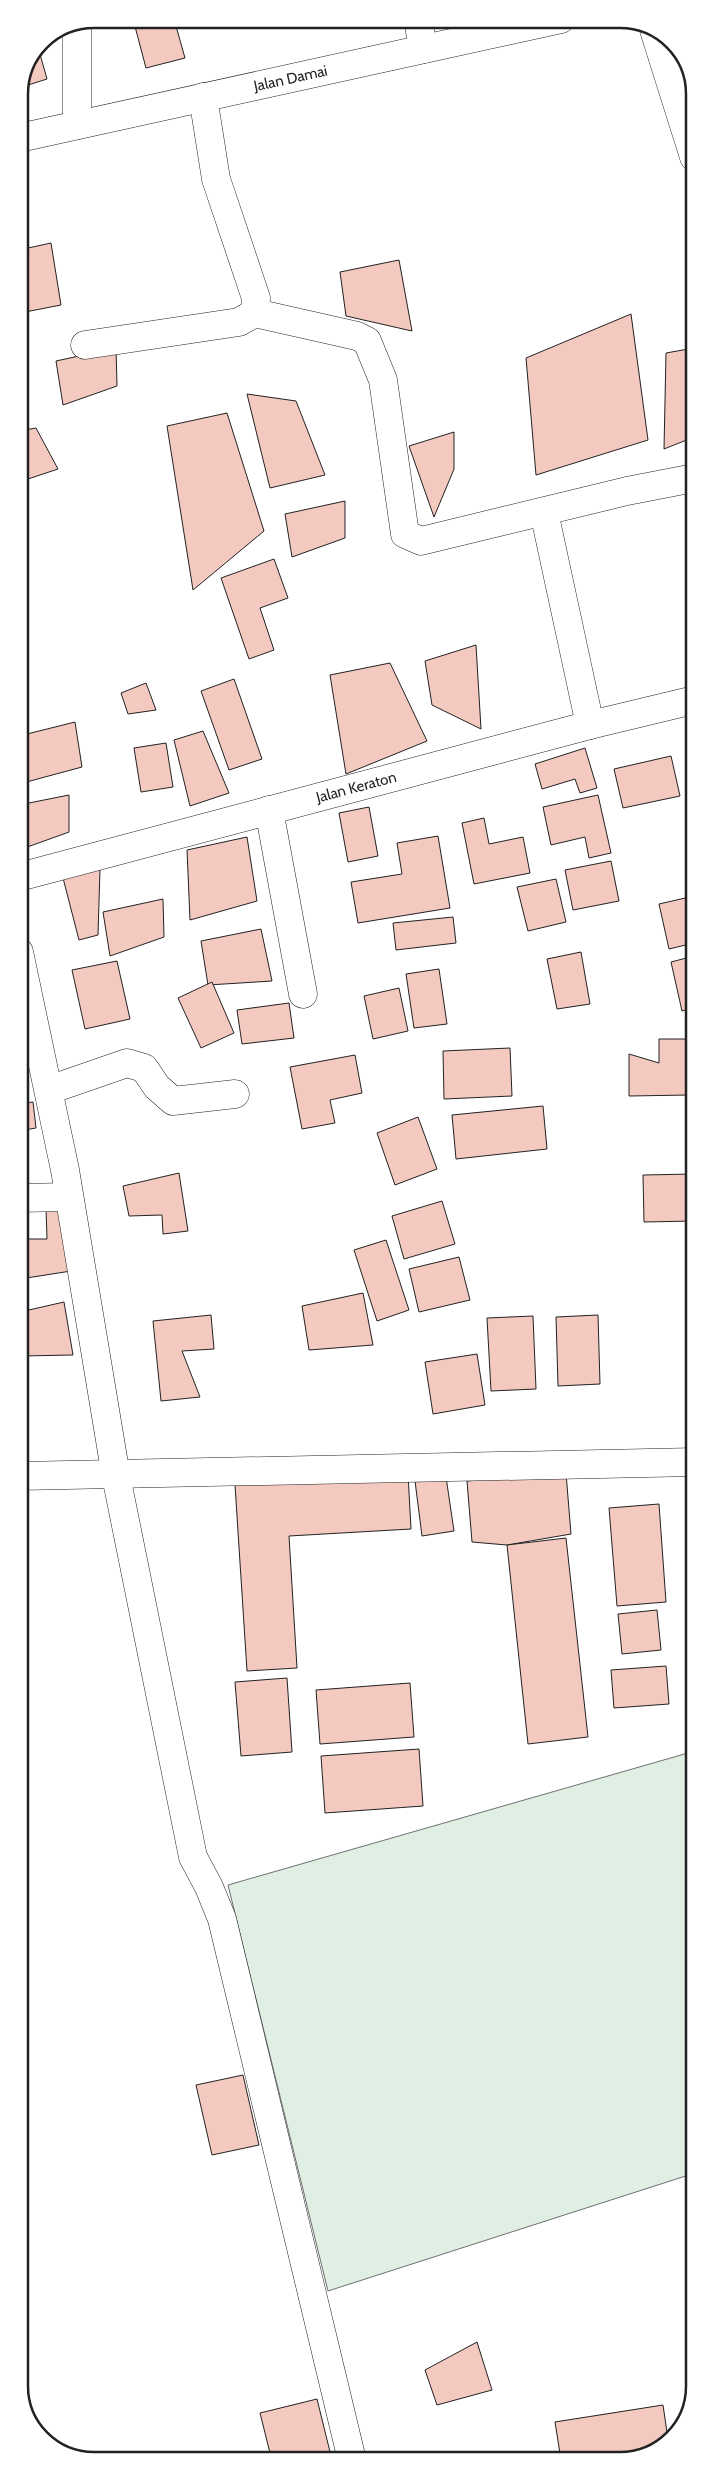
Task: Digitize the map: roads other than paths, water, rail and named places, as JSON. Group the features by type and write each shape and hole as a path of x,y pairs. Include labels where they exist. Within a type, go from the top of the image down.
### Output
{"street":[{"path":"420,28 423,49"},
{"name":"Jalan Damai","path":"27,136 423,49 477,28"},
{"path":"77,30 77,124"},
{"path":"657,39 686,132"},
{"path":"203,97 216,178 256,298 256,312"},
{"path":"85,345 239,322 256,312 357,336 367,341 383,380 405,534 421,540 627,491 686,480"},
{"path":"544,512 590,724"},
{"name":"Jalan Keraton","path":"27,875 590,724 686,702"},
{"path":"269,810 303,994"},
{"path":"27,989 70,1197 116,1476 193,1857 209,1887 222,1919 350,2452"},
{"path":"49,1090 128,1063 144,1068 157,1087 173,1101 235,1094"},
{"path":"27,1198 70,1197"},
{"path":"27,1476 116,1476 686,1462"}]}
